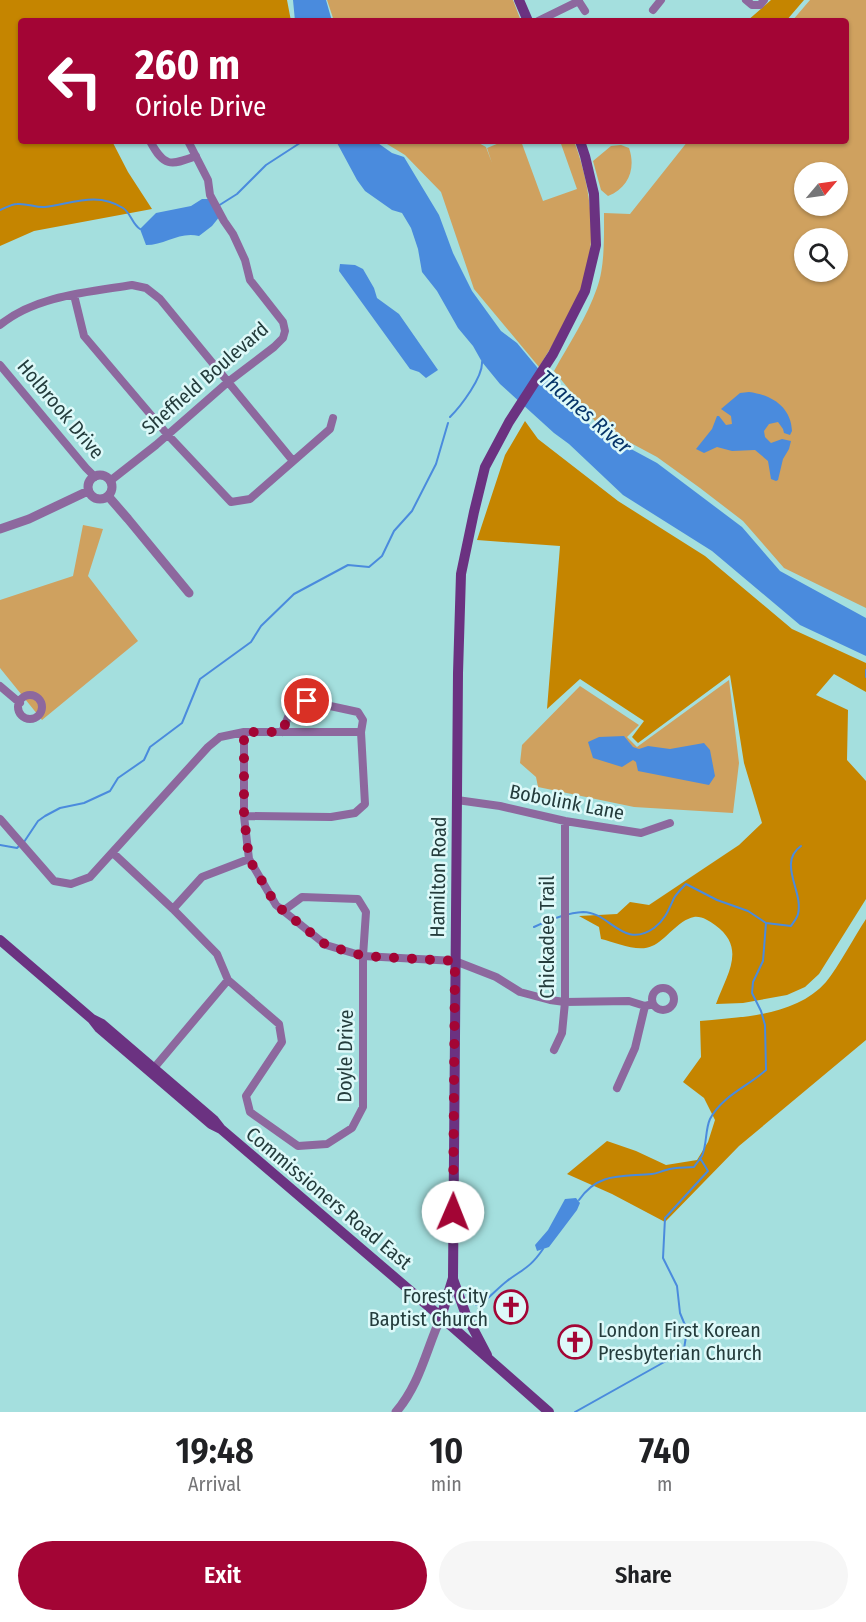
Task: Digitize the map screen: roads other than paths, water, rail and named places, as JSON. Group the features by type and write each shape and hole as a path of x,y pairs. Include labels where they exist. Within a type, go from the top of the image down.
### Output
{"main road":[{"path":"519,0 527,18"},
{"name":"Hamilton Road","path":"441,1317 453,1278 461,574 486,467 515,411 553,354 585,291 596,245 594,194 581,144"},
{"name":"Commissioners Road East","path":"0,940 159,1080 211,1124 221,1129"},
{"name":"Commissioners Road East","path":"92,1019 102,1024 154,1068 214,1120 221,1129 441,1317"},
{"path":"453,1278 466,1315 490,1360"},
{"path":"441,1317 549,1412"}],"street":[{"path":"653,10 662,0"},
{"path":"746,0 752,5 760,5 764,0"},
{"path":"544,18 578,1 585,11"},
{"path":"152,144 166,163 175,165 196,156"},
{"name":"Sheffield Boulevard","path":"110,481 228,382 274,347 283,339 285,331 283,322 250,280 233,234 210,195 207,180 190,144"},
{"path":"0,325 9,317 41,303 132,285 146,288 160,299 293,461"},
{"path":"74,295 84,336 167,434 231,502 250,499 330,429 333,418"},
{"name":"Holbrook Drive","path":"0,365 95,477"},
{"path":"105,476 110,481 111,491 108,496 101,499 95,498 88,491 88,484 95,477 105,476"},
{"path":"0,529 29,519 88,491"},
{"path":"108,496 189,593"},
{"path":"0,686 20,703"},
{"path":"244,816 330,817 355,813 365,804 361,732 363,720 358,712 307,701 293,705 282,732"},
{"path":"244,732 244,816 249,859 276,905 326,945 363,956 455,961 496,977 520,992 565,1002 630,1001 649,1005 635,1048 617,1088"},
{"path":"0,819 54,881 71,884 90,876 220,736 244,732 361,732"},
{"name":"Bobolink Lane","path":"457,800 641,833 670,823"},
{"name":"Chickadee Trail","path":"554,1050 562,1033 565,1002 565,821"},
{"name":"Doyle Drive","path":"113,853 217,954 228,980 279,1024 282,1041 246,1096 250,1112 298,1146 327,1144 352,1128 363,1107 363,956 366,912 358,899 302,897 283,911"},
{"path":"173,909 201,877 249,859"},
{"path":"154,1068 228,980"},
{"path":"396,1412 420,1374 441,1317"}],"water":[{"path":"293,0 326,0 331,18 295,18"},
{"path":"338,144 379,144 392,153 404,157 439,215 453,253 472,291 501,331 517,343 565,401 594,429 657,463 742,527 780,571 866,618 866,656 800,625 712,551 623,495 500,384 458,328 437,291 422,272 411,228 402,213 392,210 365,191"},
{"path":"202,199 212,199 220,216 212,226 199,236 185,235 146,245 140,229 156,213 191,206"},
{"path":"340,264 355,265 363,269 377,298 399,314 438,370 426,378 410,369 339,271"},
{"path":"749,392 765,396 779,404 791,423 790,435 784,433 778,422 769,424 764,431 765,437 771,443 782,439 791,441 776,481 771,479 768,461 755,450 732,451 717,447 704,453 696,449 712,429 717,416 726,425 732,424 731,416 721,409 740,393"},
{"path":"624,736 633,747 639,749 648,746 670,749 704,743 710,750 715,776 709,785 638,771 636,762 633,760 622,767 593,758 588,742 599,737"},
{"path":"576,1198 580,1203 577,1210 549,1247 537,1251 535,1245 548,1230 565,1199"}],"waterway":[{"path":"218,206 237,194 266,165 298,144"},
{"path":"0,210 15,204 45,207 84,200 104,200 123,208 140,229"},
{"path":"450,417 475,383 482,362"},
{"path":"24,842 38,821 45,816 60,808 84,803 110,791 118,778 144,760 150,747 182,723 200,679 251,642 261,626 294,594 348,565 369,567 382,556 394,531 412,511 436,464 448,423"},
{"path":"866,670 866,677"},
{"path":"0,845 17,848 19,846"},
{"path":"534,927 564,915 583,912 593,914 625,933 643,934 661,921 675,896 686,884 717,900 748,911 766,923 791,926 797,916 799,905 791,861 794,853 801,846"},
{"path":"579,1200 586,1191 603,1180 621,1176 654,1174 673,1168 694,1167 702,1156 708,1123 715,1111 728,1098 766,1070 765,1025 752,993 753,982 763,961 766,923"},
{"path":"575,1412 684,1349 687,1330 680,1313 677,1286 663,1258 665,1218 708,1171 700,1158"},
{"path":"476,1305 481,1304 530,1264 543,1249"}],"place":[{"name":"Forest City Baptist Church","path":"511,1307"},
{"name":"London First Korean Presbyterian Church","path":"575,1342"}],"water label":[{"name":"Thames River","path":"585,412"}]}
